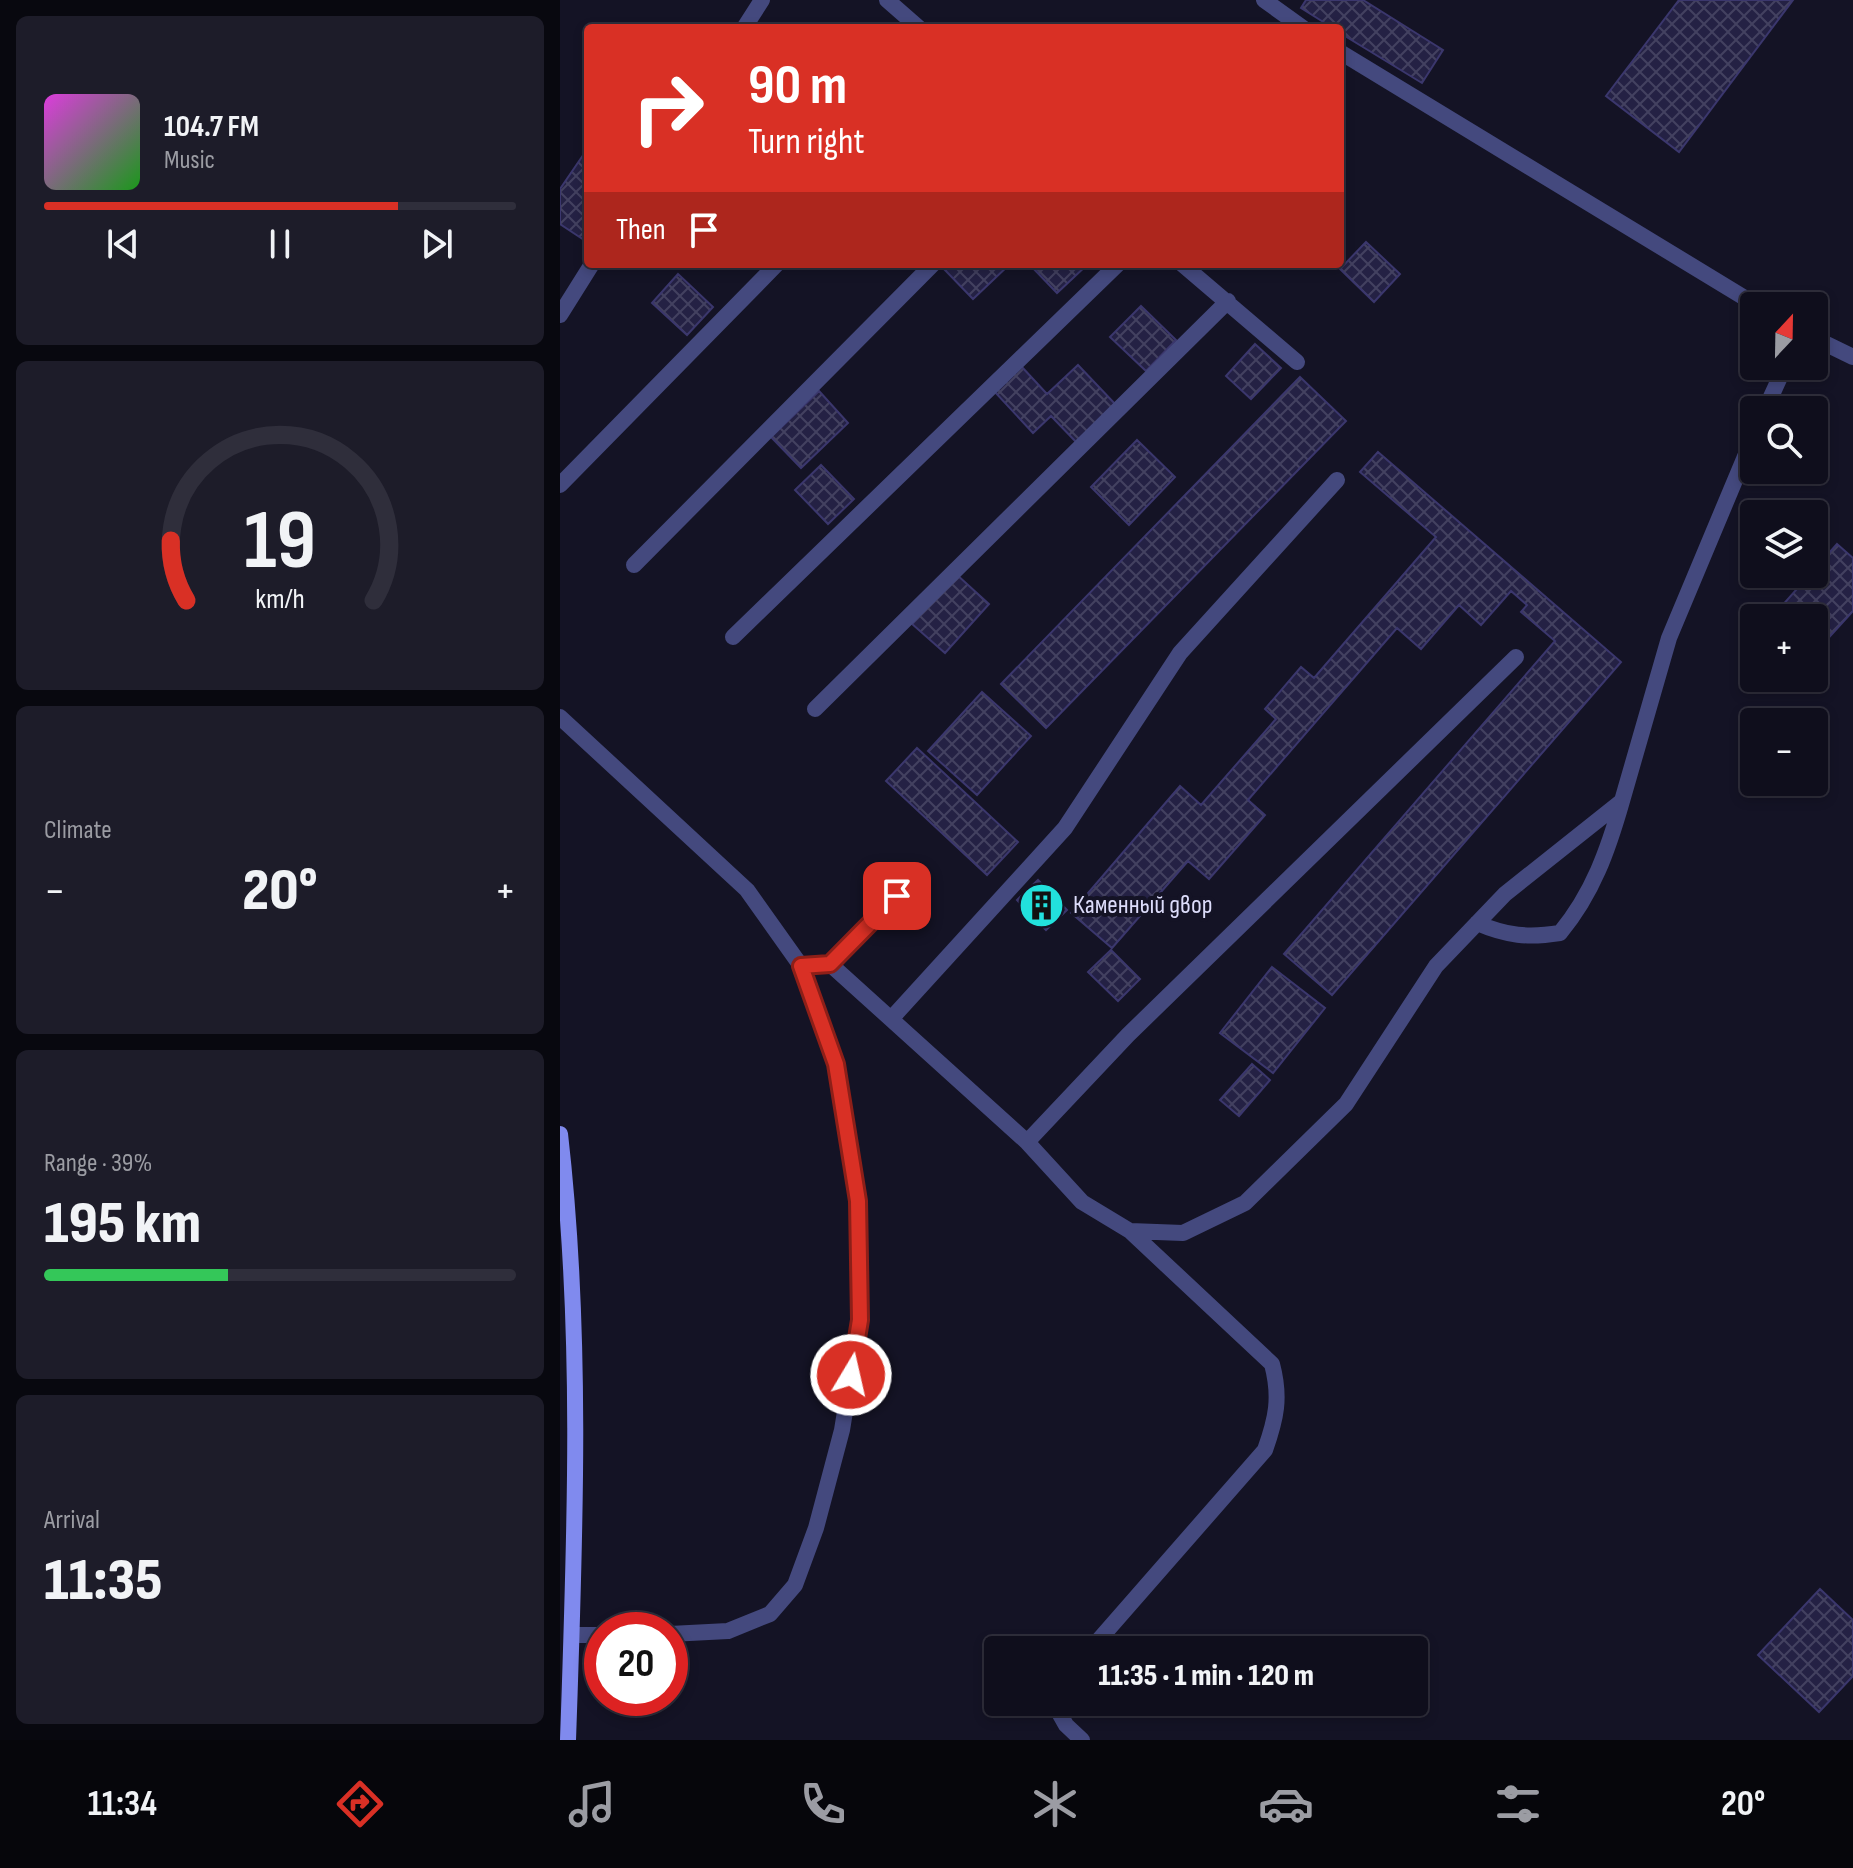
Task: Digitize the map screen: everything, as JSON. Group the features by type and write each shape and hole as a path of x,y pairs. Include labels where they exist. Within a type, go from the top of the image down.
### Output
{"street":[{"path":"560,1134 568,1206 572,1364 572,1635 568,1740"}],"lane":[{"path":"747,24 762,0"},
{"path":"887,0 914,24"},
{"path":"1264,0 1297,24"},
{"path":"1344,54 1740,295"},
{"path":"560,315 589,268"},
{"path":"560,485 773,268"},
{"path":"634,565 929,268"},
{"path":"733,637 1114,268"},
{"path":"1187,268 1297,362"},
{"path":"815,709 1228,301"},
{"path":"1828,345 1853,357"},
{"path":"1477,923 1505,935 1530,937 1560,933 1580,908 1596,880 1669,638 1740,468"},
{"path":"891,1019 1065,828 1180,653 1337,480"},
{"path":"1027,1142 1128,1035 1516,657"},
{"path":"560,717 747,890 801,966 836,1064 858,1201 860,1320 842,1430 816,1528 795,1585 770,1614 728,1631 688,1633"},
{"path":"1130,1231 1183,1233 1245,1203 1346,1104 1436,966 1505,894 1622,801"},
{"path":"801,966 830,964 919,874"},
{"path":"830,964 1027,1142 1082,1202 1130,1231 1272,1364 1279,1392 1278,1405 1265,1450 1102,1636"},
{"path":"572,1635 584,1635"},
{"path":"1061,1716 1082,1740"}],"building":[{"path":"1306,0 1363,0 1443,50 1422,83 1344,35 1344,24 1327,24 1301,8"},
{"path":"1679,0 1793,0 1679,152 1606,96"},
{"path":"584,154 584,240 560,224 560,189"},
{"path":"1366,242 1400,274 1374,302 1340,269"},
{"path":"943,268 1006,268 973,299"},
{"path":"1033,268 1084,268 1057,293"},
{"path":"678,274 713,307 687,335 652,303"},
{"path":"1141,306 1176,340 1146,371 1110,337"},
{"path":"1255,344 1281,368 1251,399 1226,376"},
{"path":"1078,365 1117,406 1078,444 1051,416 1033,433 994,391 1021,366 1047,394"},
{"path":"1300,377 1346,421 1046,728 1001,684"},
{"path":"819,391 848,423 801,468 771,437"},
{"path":"1137,440 1175,477 1129,525 1091,487"},
{"path":"1378,452 1621,662 1332,995 1284,954 1555,641 1521,612 1527,605 1511,591 1481,625 1459,605 1421,649 1397,628 1248,800 1265,815 1209,879 1188,861 1112,948 1071,913 1180,786 1201,805 1276,719 1265,709 1301,667 1314,678 1436,537 1360,472"},
{"path":"821,465 854,499 828,524 795,490"},
{"path":"1837,544 1853,558 1853,611 1828,639 1828,604 1783,604 1798,588 1828,588 1828,554"},
{"path":"956,574 989,604 945,653 912,624"},
{"path":"982,692 1031,736 977,795 928,751"},
{"path":"917,748 1018,842 987,875 886,781"},
{"name":"Каменный двор","path":"1038,880 1067,910 1046,930 1017,900"},
{"path":"1111,950 1140,979 1118,1001 1088,972"},
{"path":"1272,967 1325,1008 1273,1073 1220,1033"},
{"path":"1252,1064 1270,1080 1239,1116 1220,1100"},
{"path":"1820,1589 1853,1620 1853,1676 1819,1712 1758,1655"}],"place":[{"name":"Каменный двор","path":"1042,905"}],"route":[{"path":"851,1375 860,1320 858,1201 836,1064 801,966 830,964 897,896"}]}
